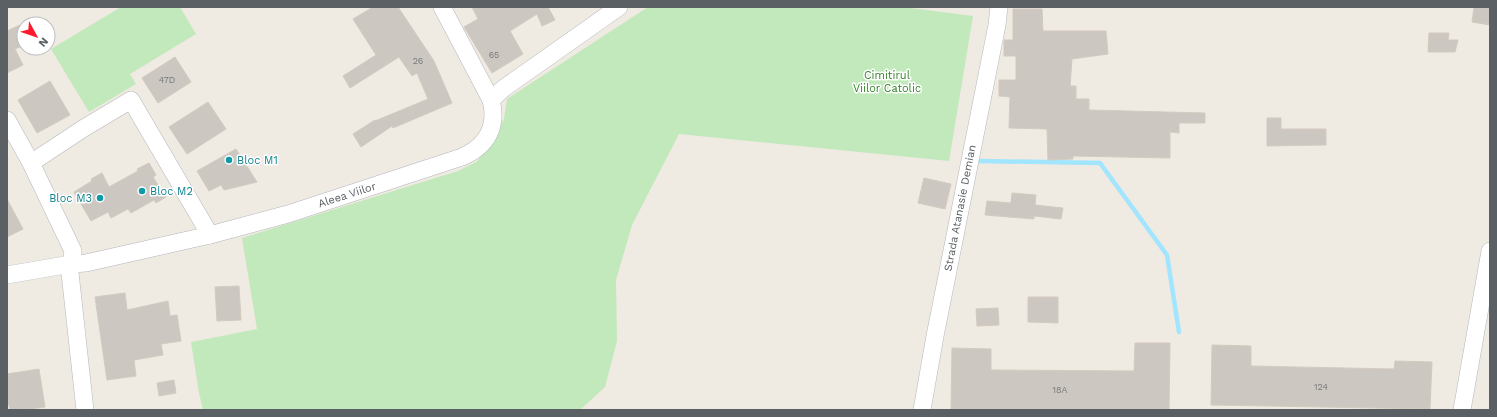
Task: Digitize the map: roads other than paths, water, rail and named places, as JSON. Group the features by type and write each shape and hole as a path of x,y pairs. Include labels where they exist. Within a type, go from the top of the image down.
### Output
{"street":[{"path":"442,7 491,100 504,88 619,7"},
{"name":"Strada Atanasie Demian","path":"922,410 935,336 994,40 999,7"},
{"path":"31,163 84,128 131,100 210,235"},
{"name":"Aleea Viilor","path":"7,275 71,264 86,263 210,235 288,214 462,157 472,152 485,140 494,118 491,100"},
{"path":"7,120 31,163 73,251 70,273 85,410"},
{"path":"1462,410 1490,251"}],"waterway":[{"path":"978,161 1100,163 1167,255 1179,332"}],"place":[{"name":"Bloc M1","path":"229,160"},
{"name":"Bloc M2","path":"142,191"},
{"name":"Bloc M3","path":"100,198"}],"park label":[{"name":"Cimitirul Viilor Catolic","path":"887,81"}]}
